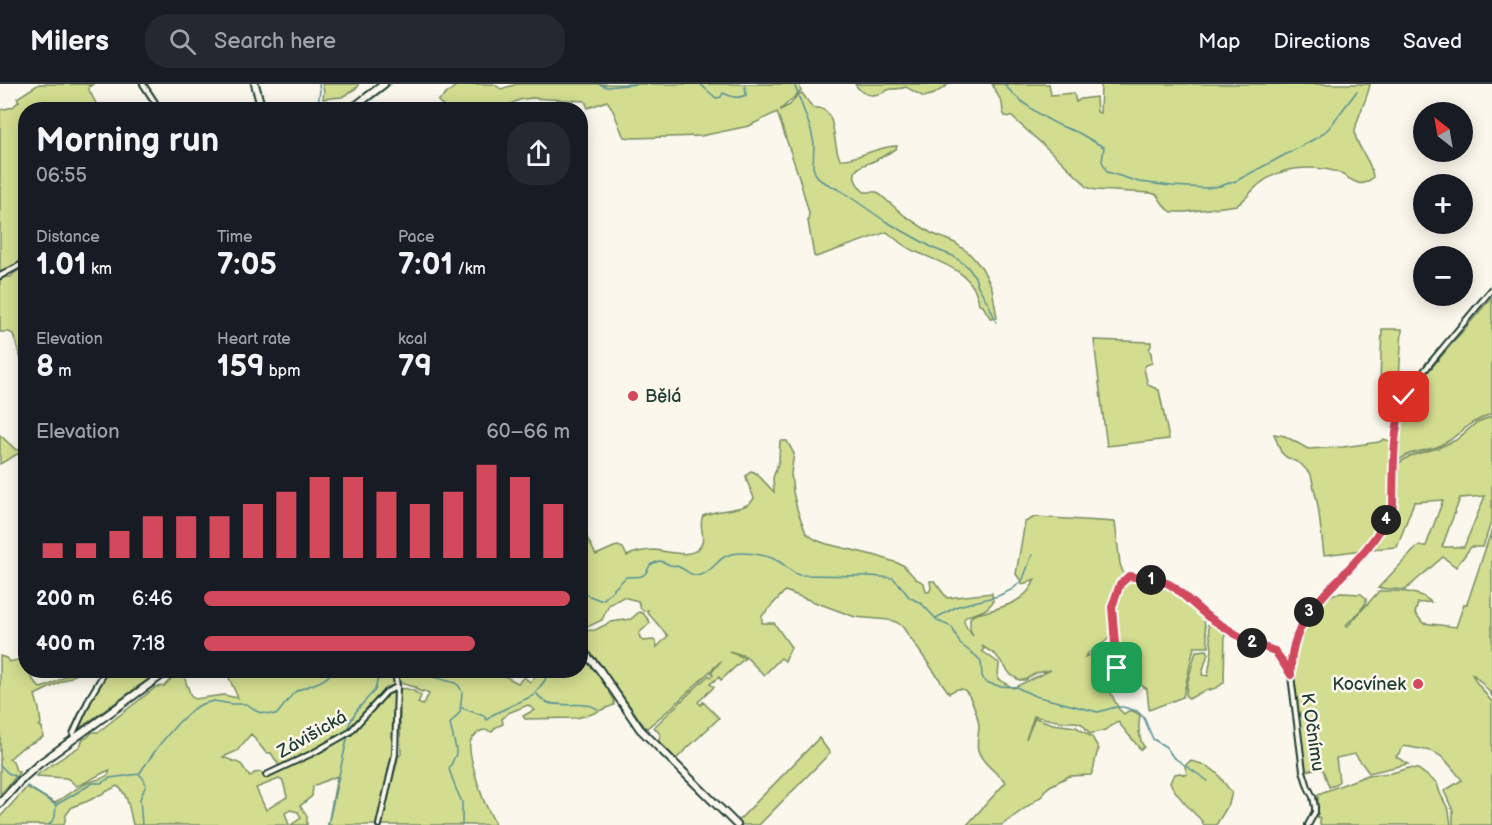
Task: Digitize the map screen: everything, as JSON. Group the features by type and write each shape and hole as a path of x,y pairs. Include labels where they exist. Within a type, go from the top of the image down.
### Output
{"street":[{"path":"143,84 155,102"},
{"path":"255,84 260,102"},
{"path":"360,102 384,84"},
{"path":"0,276 18,266"},
{"name":"K Očnímu","path":"1308,825 1315,812 1315,807 1303,771 1291,675 1293,645 1305,618 1333,584 1362,555 1390,514 1393,505 1396,435 1400,410 1406,394 1492,289"},
{"name":"K Očnímu","path":"1125,686 1117,668 1112,607 1120,584 1129,576 1167,583 1174,587 1207,616 1248,642 1275,651 1291,675"},
{"path":"588,657 603,674 644,734 737,825"},
{"path":"75,737 73,734 83,710 101,678"},
{"path":"0,803 28,773 158,678"},
{"path":"378,825 395,754 396,678"},
{"name":"Závišická","path":"266,775 313,753 350,732 386,692 397,687"}],"green space":[{"path":"39,84 94,84 89,87 89,90 95,102 18,102 17,98"},
{"path":"322,84 358,84 358,87 342,97 323,99"},
{"path":"458,84 494,84 501,89 517,84 799,84 801,91 780,110 790,105 802,93 813,108 827,112 833,126 840,159 853,158 890,146 897,146 896,149 857,170 855,176 857,183 864,192 877,192 905,216 969,253 982,268 992,288 997,318 990,318 983,306 979,304 971,283 963,276 954,269 907,247 887,232 814,256 808,221 809,213 777,112 749,126 701,136 633,138 624,137 607,101 588,108 588,102 585,101 531,98 515,102 438,101"},
{"path":"855,84 949,84 934,94 924,97 906,87 870,95 860,91"},
{"path":"992,84 1049,84 1051,95 1074,93 1076,102 1096,97 1097,112 1100,113 1101,85 1099,84 1370,84 1355,134 1373,177 1364,183 1359,183 1330,170 1294,169 1266,179 1237,205 1172,212 1165,207 1157,195 1151,193 1095,190 1086,187 1012,117 1005,116 1002,103"},
{"path":"18,102 18,265 0,274 0,110 13,107"},
{"path":"18,270 18,349 13,334 0,332 0,280 11,277"},
{"path":"1492,297 1492,413 1472,423 1437,447 1409,454 1397,461 1398,437 1409,394"},
{"path":"1382,329 1402,329 1399,380 1380,381"},
{"path":"1094,340 1151,342 1149,349 1152,363 1146,365 1144,369 1148,385 1159,390 1169,439 1107,446"},
{"path":"1492,416 1492,519 1483,547 1471,547 1456,567 1443,557 1405,590 1378,588 1418,546 1426,546 1443,500 1414,502 1397,547 1371,549 1395,510 1397,464 1410,456 1456,440 1476,423","holes":["1485,496 1464,547 1442,547 1460,498"]},
{"path":"1274,434 1285,436 1308,449 1343,447 1379,442 1384,439 1390,441 1393,451 1390,481 1391,503 1389,511 1363,550 1324,555 1318,506 1311,475 1301,464 1281,452"},
{"path":"0,435 18,450 18,454 0,464"},
{"path":"780,441 787,441 794,454 791,473 793,492 806,533 827,544 903,565 916,579 924,583 926,592 929,592 931,588 930,581 934,581 947,598 992,593 993,602 988,608 966,616 964,619 973,636 970,629 970,618 1010,604 1025,595 1031,588 1035,579 1023,584 1016,574 1025,522 1035,517 1115,522 1120,564 1124,575 1111,603 1110,636 1085,657 1113,646 1115,603 1121,587 1126,579 1130,578 1164,583 1172,587 1203,615 1209,647 1194,647 1183,697 1149,710 1147,689 1136,682 1131,674 1115,668 1108,674 1111,682 1107,686 1119,709 1124,714 1133,711 1140,715 1139,731 1144,747 1141,750 1118,722 1105,730 1090,734 1082,724 1034,716 1026,739 1035,718 1053,724 1076,727 1092,737 1099,749 1091,775 1069,776 1050,786 1043,795 1002,825 967,825 1006,782 980,755 977,744 978,722 968,694 962,689 949,693 902,626 896,622 855,617 785,591 762,616 762,623 774,623 791,647 785,661 781,658 764,675 745,656 730,651 745,658 721,680 719,677 710,684 714,687 698,702 701,705 703,702 719,718 676,759 659,742 660,734 654,727 709,675 711,677 713,675 711,673 721,661 670,709 647,728 644,726 588,650 588,630 595,630 611,622 631,619 639,612 643,613 650,622 639,633 643,641 653,640 657,647 668,636 647,612 648,610 641,609 638,601 623,597 609,605 602,620 588,627 588,540 596,555 618,546 623,548 627,556 651,550 681,554 694,552 702,543 703,516 745,506 754,498 746,476 751,471 756,473 774,492 773,478 779,460","holes":["982,646 996,655 1011,675 1019,680 1025,680 1036,673 1051,670 1013,688 998,679 999,663 982,651 984,649"]},
{"path":"1492,529 1492,696 1472,674 1492,702 1492,825 1453,825 1453,811 1444,791 1462,780 1445,760 1430,751 1404,746 1396,757 1408,764 1369,773 1355,754 1336,758 1339,781 1329,787 1322,767 1306,771 1294,676 1296,645 1312,613 1327,597 1334,594 1361,594 1366,598 1366,603 1346,625 1347,627 1379,591 1399,591 1420,595 1431,602 1418,603 1415,613 1423,623 1456,627 1464,604 1467,604"},
{"path":"1211,621 1225,630 1224,682 1189,699 1186,696 1187,684 1196,651 1207,650 1208,652 1202,675 1208,676 1212,649 1208,624"},
{"path":"0,656 9,662 18,660 18,678 32,678 40,688 62,678 69,678 35,695 41,724 39,726 42,727 43,737 22,748 9,759 13,761 16,771 19,772 0,795"},
{"path":"588,661 607,685 614,699 614,705 576,718 525,719 523,716 534,710 528,705 508,713 502,719 503,724 492,732 486,730 476,734 470,743 471,755 483,798 495,825 380,825 398,757 401,754 400,689 409,689 421,696 418,703 423,705 429,694 415,689 416,687 394,683 393,755 376,825 328,825 337,776 313,786 312,796 300,806 307,816 307,825 291,825 301,818 298,812 290,810 285,813 289,825 133,825 124,793 117,786 72,807 66,815 64,825 0,825 0,817 27,787 55,803 81,786 108,775 110,770 76,786 66,778 37,776 80,746 83,739 92,732 98,732 156,687 164,686 172,678 184,678 191,696 195,699 223,695 238,698 229,678 508,678 518,683 525,678 530,682 534,678 588,678","holes":["251,734 266,753 271,753 280,767 322,747 264,776 261,772 254,773 250,777 241,764 223,757 237,751","279,779 283,781 287,797 266,810 256,788"]},
{"path":"103,678 150,678 77,730 93,694"},
{"path":"819,738 830,753 759,825 743,825 738,821"},
{"path":"1190,761 1210,768 1232,792 1229,804 1216,825 1204,825 1170,783 1175,774 1187,774 1185,766"},
{"path":"1409,768 1418,769 1437,783 1449,811 1451,825 1320,825 1320,818 1316,816 1318,794 1368,775 1392,773"}],"waterway":[{"path":"318,102 319,84"},
{"path":"368,102 391,84"},
{"path":"599,84 607,87 637,84"},
{"path":"700,84 716,98 721,97 723,93 734,97 746,95 745,84"},
{"path":"794,84 798,94"},
{"path":"1004,84 1041,115 1104,147 1102,161 1107,172 1139,182 1206,188 1236,181 1320,136 1329,128 1357,91"},
{"path":"799,97 814,144 813,167 820,180 843,192 885,221 935,249 953,256 967,266 975,277 996,322"},
{"path":"588,595 600,600 604,599 626,577 643,575 650,565 658,561 697,575 704,574 726,556 737,553 771,558 799,575 893,578 909,597 922,604 938,621 952,627 960,644 981,661 982,676 985,682 1016,687 1035,696 1098,712 1116,707 1137,711 1144,718 1153,739 1166,747 1173,757 1208,781"},
{"path":"936,618 958,606 998,596 1013,589 1023,579 1032,555"},
{"path":"49,825 55,817 56,805 93,783 139,774 178,723 202,704 214,701 247,704 258,712 276,715 295,692 326,678"},
{"path":"348,730 357,710 375,690 378,678"},
{"path":"437,678 455,683 462,692 460,712 450,724 456,754 449,769 462,802 462,825"},
{"path":"462,708 484,716 487,720 492,715 534,695 546,678"},
{"path":"537,694 550,703 586,705 597,709"},
{"path":"328,825 348,735"},
{"path":"0,765 8,773 19,778"},
{"path":"140,775 146,785 140,799 142,825"},
{"path":"27,786 56,805"}],"place":[{"name":"Bělá","path":"633,396"},
{"name":"Kocvínek","path":"1418,684"}],"route":[{"path":"1117,668 1112,607 1120,584 1129,576 1167,583 1174,587 1207,616 1248,642 1275,651 1291,675 1293,645 1305,618 1333,584 1362,555 1390,514 1393,505 1395,443 1404,397"}]}
